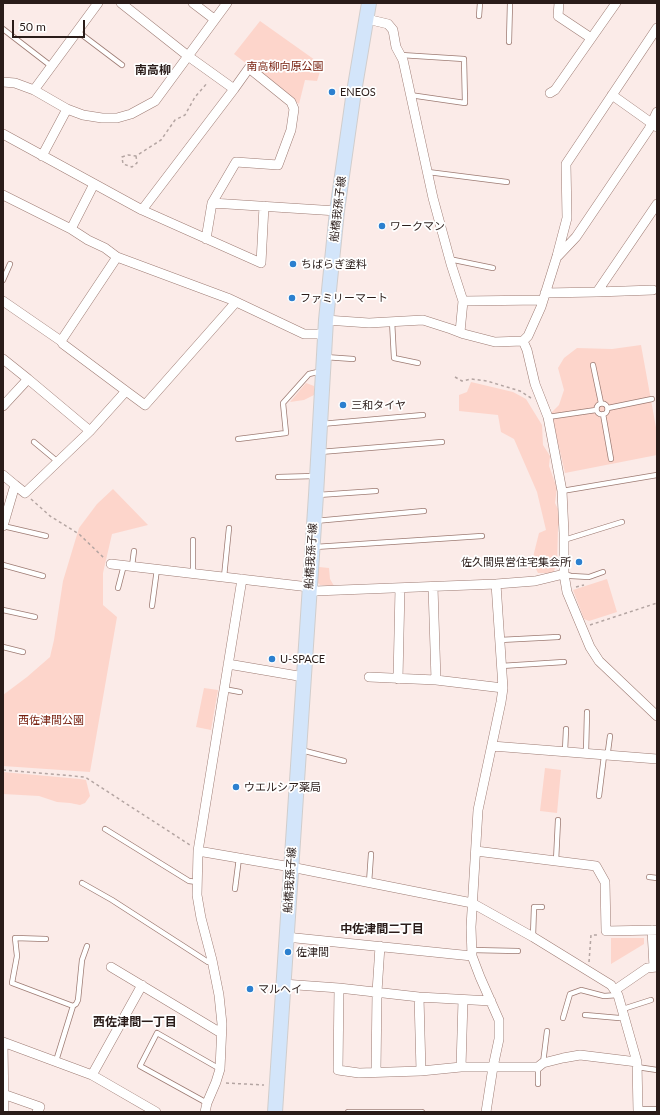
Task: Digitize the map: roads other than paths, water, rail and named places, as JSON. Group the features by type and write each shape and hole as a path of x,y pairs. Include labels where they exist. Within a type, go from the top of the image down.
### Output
{"main road":[{"name":"船橋我孫子線","path":"275,1112 326,327 337,211 353,98 369,3"}],"street":[{"path":"34,90 98,3"},
{"path":"121,3 188,56 234,89"},
{"path":"193,3 214,19"},
{"path":"3,82 15,83 34,90 67,109 83,114 102,118 117,118 131,114 155,101 227,3"},
{"path":"559,3 558,16 591,38"},
{"path":"550,93 555,90 616,3"},
{"path":"366,19 388,24 393,30 396,47 403,60 428,172 450,259 463,301 460,332"},
{"path":"3,195 71,229 88,240 105,248 117,257 211,291 304,334 326,327 392,321 423,320 464,334 494,342 523,341 528,336 541,307 567,218 566,164 657,28"},
{"path":"142,210 249,68 291,102 294,109 291,130 278,165 236,162 212,203 206,239"},
{"path":"612,95 654,125"},
{"path":"42,156 67,109"},
{"path":"557,256 576,237 648,129 654,125 657,112"},
{"path":"3,134 142,210 261,263 264,206"},
{"path":"71,229 94,184"},
{"path":"212,203 337,211"},
{"path":"597,292 657,204"},
{"path":"60,341 117,257"},
{"path":"463,301 597,292 653,290"},
{"path":"3,302 60,341 146,405 236,302"},
{"path":"523,341 535,384 548,417 562,491 564,574 567,592 581,628 599,661 657,716"},
{"path":"3,359 90,432"},
{"path":"3,406 28,379"},
{"path":"3,475 25,493 90,432 126,391"},
{"path":"3,526 15,485"},
{"path":"111,564 309,587 315,591 496,584 535,580 564,574"},
{"path":"206,1108 220,1069 222,1024 219,995 197,895 198,851 242,579"},
{"path":"486,1112 499,1038 499,1020 480,977 472,953 472,902 478,810 503,688 496,584"},
{"path":"433,586 436,680"},
{"path":"398,678 400,588"},
{"path":"228,664 304,677"},
{"path":"368,677 436,680 503,688"},
{"path":"492,746 657,759"},
{"path":"198,851 291,867 472,902 612,986 616,992 624,1013 637,1064 638,1110"},
{"path":"476,851 596,866 605,882 606,931 655,930 655,967 647,968 616,992"},
{"path":"286,936 380,946 472,953"},
{"path":"376,1072 377,992 380,946"},
{"path":"111,967 221,1032"},
{"path":"92,1075 142,984"},
{"path":"283,984 339,988 419,997 491,1001"},
{"path":"339,988 338,1070 359,1073 421,1071 461,1067 541,1065 563,1058 580,1055 637,1064"},
{"path":"419,997 421,1071"},
{"path":"461,1067 463,1000"},
{"path":"4,1112 3,1042 92,1075 156,1112"},
{"path":"3,1094 40,1107 37,1112"}],"lane":[{"path":"479,16 480,3"},
{"path":"509,42 510,3"},
{"path":"3,29 51,66"},
{"path":"77,31 122,65"},
{"path":"400,55 464,59 465,103 410,95"},
{"path":"428,172 507,182"},
{"path":"450,259 493,268"},
{"path":"3,280 10,264"},
{"path":"392,321 394,358 418,363"},
{"path":"238,439 286,433 283,403 309,374 323,364 353,359"},
{"path":"593,365 601,403"},
{"path":"603,414 608,408 652,399"},
{"path":"601,403 606,405 608,408"},
{"path":"596,410 598,404 601,403"},
{"path":"548,417 596,410"},
{"path":"596,410 600,414 603,414"},
{"path":"603,414 611,459"},
{"path":"320,424 423,415"},
{"path":"34,442 58,462"},
{"path":"318,452 442,442"},
{"path":"562,491 657,474"},
{"path":"278,477 317,476"},
{"path":"316,495 376,491"},
{"path":"314,521 424,511"},
{"path":"564,540 622,522"},
{"path":"3,526 46,536"},
{"path":"224,577 229,528"},
{"path":"312,547 482,536"},
{"path":"193,540 193,573"},
{"path":"118,588 134,551"},
{"path":"3,565 43,576"},
{"path":"152,606 156,569"},
{"path":"564,574 588,577 604,572"},
{"path":"3,610 35,617"},
{"path":"500,640 558,637"},
{"path":"3,647 23,652"},
{"path":"501,666 564,662"},
{"path":"224,689 240,692"},
{"path":"586,712 586,753"},
{"path":"565,751 566,729"},
{"path":"599,796 604,756 608,751 610,736"},
{"path":"299,750 344,760"},
{"path":"556,861 558,820"},
{"path":"105,829 189,881 197,882"},
{"path":"369,883 371,854"},
{"path":"235,889 240,858"},
{"path":"649,877 657,878"},
{"path":"82,883 112,900 208,962 212,960"},
{"path":"533,938 534,908 542,907"},
{"path":"46,939 15,938 17,956 12,983 73,1006"},
{"path":"56,1061 73,1006 78,1000 82,960 87,946"},
{"path":"472,953 518,951"},
{"path":"563,1018 570,994 581,990 604,996 616,992"},
{"path":"585,1015 620,1018 624,1013 651,1000"},
{"path":"538,1084 547,1031"},
{"path":"206,1108 140,1066 157,1033 220,1069"},
{"path":"637,1064 657,1070"},
{"path":"638,1110 657,1109"},
{"path":"348,1112 422,1112"}],"place":[{"name":"ENEOS","path":"332,92"},
{"name":"ワークマン","path":"382,226"},
{"name":"ちばらぎ塗料","path":"293,264"},
{"name":"ファミリーマート","path":"292,298"},
{"name":"三和タイヤ","path":"343,405"},
{"name":"佐久間県営住宅集会所","path":"579,562"},
{"name":"U-SPACE","path":"272,659"},
{"name":"ウエルシア薬局","path":"236,787"},
{"name":"佐津間","path":"288,952"},
{"name":"マルヘイ","path":"250,989"}],"district":[{"name":"南高柳","path":"153,70"},
{"name":"中佐津間二丁目","path":"382,929"},
{"name":"西佐津間一丁目","path":"135,1022"}],"park label":[{"name":"南高柳向原公園","path":"285,66"},
{"name":"西佐津間公園","path":"51,720"}]}
